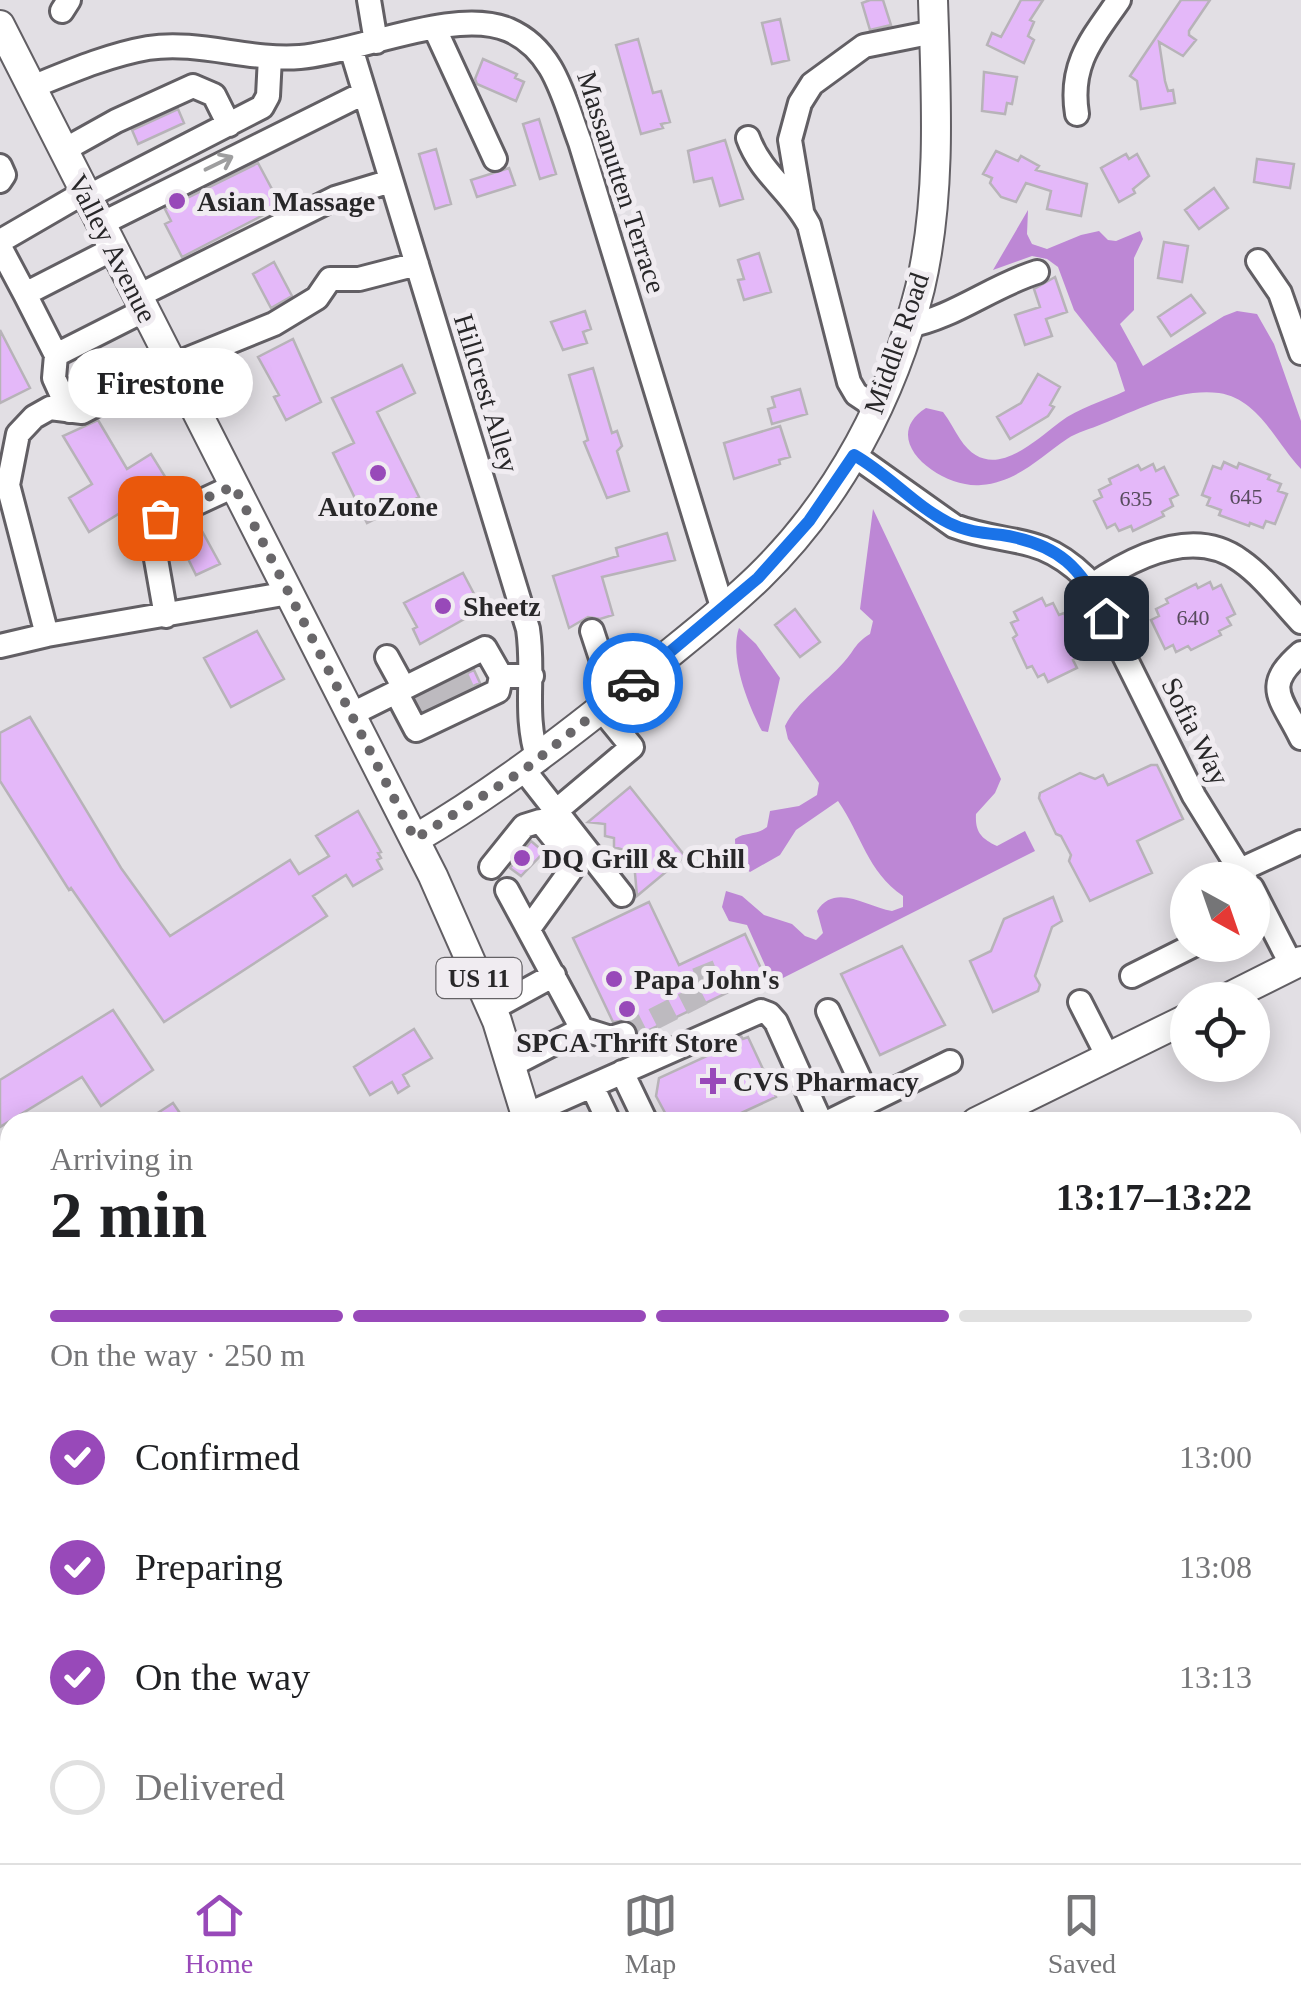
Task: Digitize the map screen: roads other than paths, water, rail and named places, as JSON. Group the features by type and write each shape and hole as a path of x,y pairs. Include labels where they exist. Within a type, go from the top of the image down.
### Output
{"main road":[{"name":"Middle Road","path":"415,839 531,765 723,610 784,552 854,455 877,408 920,285 934,164 933,0"},
{"name":"Valley Avenue","path":"0,25 463,937 512,1065 525,1112"},
{"path":"1260,982 1296,964"},
{"path":"996,1112 1170,1027"}],"street":[{"path":"368,0 376,42"},
{"path":"1077,114 1074,97 1078,64 1119,0"},
{"name":"Massanutten Terrace","path":"32,88 148,48 298,57 469,22 492,24 526,39 554,69 619,262 675,461 723,610"},
{"path":"435,29 496,159"},
{"path":"877,408 856,394 849,382 815,242 802,211 790,140 800,103 812,84 864,46 934,32"},
{"name":"Hillcrest Alley","path":"351,48 524,614 532,654 528,718 531,765"},
{"path":"69,410 54,378 56,355 0,246 4,238 262,107 268,96 270,57"},
{"path":"64,150 193,86 214,95 229,124"},
{"path":"25,294 107,236 364,94"},
{"path":"748,138 757,160 802,211"},
{"path":"56,355 142,303 335,198 391,181"},
{"path":"1258,261 1280,293 1301,353"},
{"path":"47,635 4,487 18,434 34,416 50,408 82,412 173,366 274,324 317,298 330,279 359,279 416,264"},
{"path":"908,326 932,322 974,298 1037,272"},
{"name":"Sofia Way","path":"854,455 938,517 973,533 1004,536 1056,552 1091,586 1194,796 1234,862"},
{"path":"166,616 150,524 234,486"},
{"path":"1091,586 1142,558 1178,545 1201,544 1224,550 1242,561 1301,622"},
{"path":"0,646 290,593"},
{"path":"556,811 632,746 608,703 592,631"},
{"path":"352,714 438,692 498,691 501,676 486,648 438,692"},
{"path":"1301,654 1280,672 1277,687 1301,738"},
{"path":"387,657 438,692"},
{"path":"501,676 532,676"},
{"path":"531,765 581,856"},
{"path":"491,867 524,826 540,821 622,894"},
{"path":"1270,863 1301,842"},
{"path":"530,927 581,856"},
{"path":"507,890 582,1030"},
{"name":"Sofia Way","path":"1270,928 1296,964"},
{"path":"1132,976 1170,957"},
{"path":"492,1009 554,976"},
{"path":"1080,1002 1108,1057"},
{"path":"828,1010 870,1102"},
{"path":"541,1112 758,1011 773,1017 815,1112"},
{"path":"672,1049 708,1046 766,1024 783,1039"},
{"path":"512,1065 582,1030 611,1038 624,1034"},
{"path":"843,1112 950,1062"},
{"path":"622,1072 641,1112"},
{"path":"592,1086 604,1112"}],"tunnel":[{"path":"456,673 465,693"},
{"path":"439,682 449,701"},
{"path":"422,691 432,710"},
{"path":"624,1034 705,993 709,981 699,956"}],"place":[{"name":"Asian Massage","path":"177,201"},
{"name":"AutoZone","path":"378,473"},
{"name":"Firestone","path":"160,518"},
{"name":"Sheetz","path":"443,606"},
{"name":"DQ Grill & Chill","path":"522,858"},
{"name":"Papa John's","path":"614,979"},
{"name":"SPCA Thrift Store","path":"627,1009"},
{"name":"CVS Pharmacy","path":"713,1081"}]}
